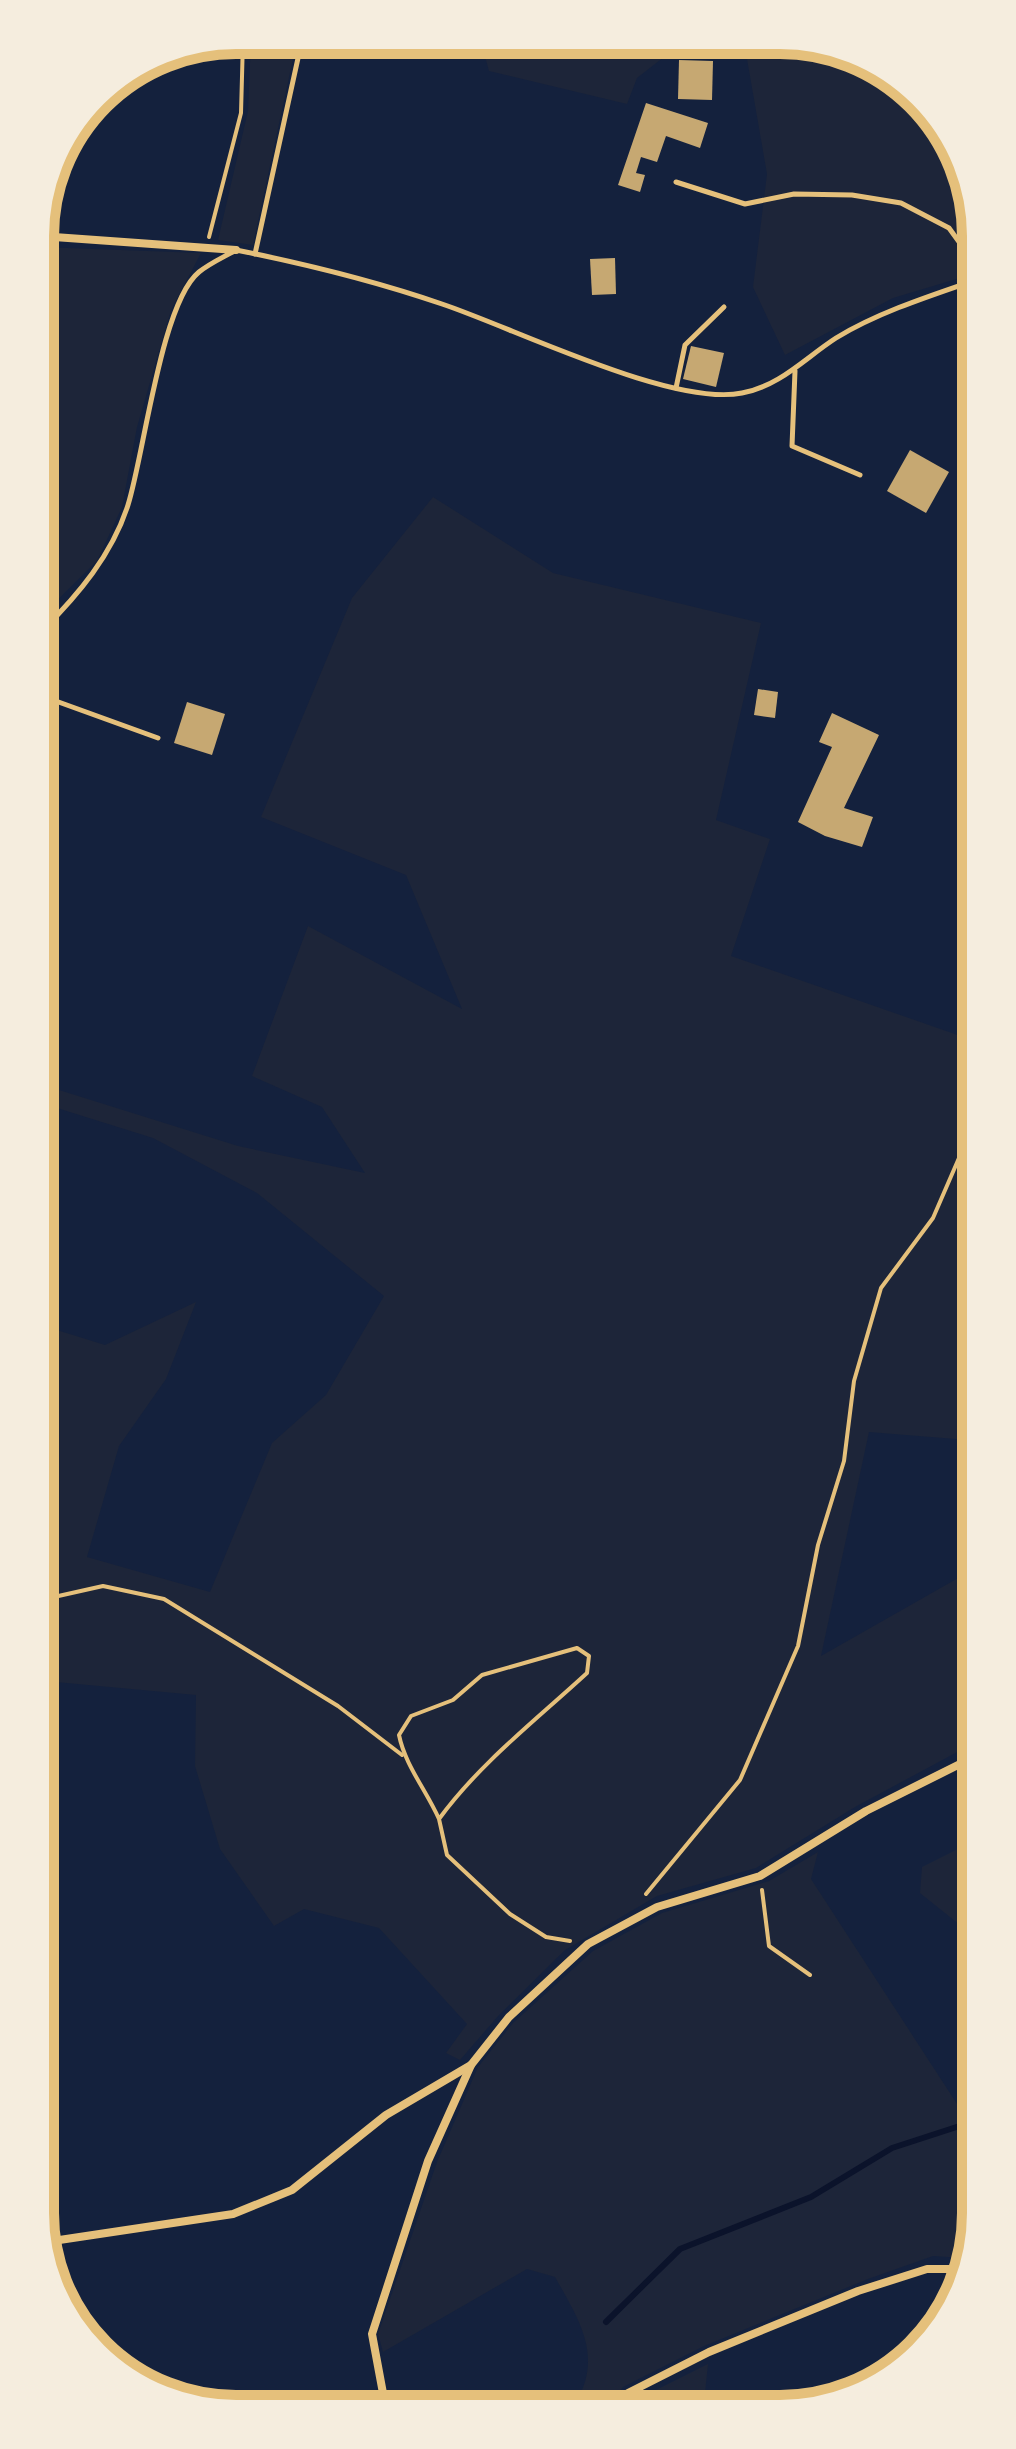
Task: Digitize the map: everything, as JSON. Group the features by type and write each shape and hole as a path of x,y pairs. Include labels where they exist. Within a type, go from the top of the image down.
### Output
{"street":[{"path":"54,237 236,250"},
{"path":"383,2395 372,2334 428,2161 471,2065 509,2017 588,1944 657,1907 760,1876 866,1811 962,1763"},
{"path":"57,2240 233,2214 292,2190 386,2115 471,2065"},
{"path":"626,2395 709,2352 858,2291 927,2269 953,2269"}],"lane":[{"path":"255,254 299,54"},
{"path":"676,182 745,204 794,194 852,195 901,203 949,228 962,246"},
{"path":"54,617 102,563 128,505 143,426 175,309 197,273 236,250 330,270 441,303 635,376 703,395 743,393 795,371 836,338 962,285"},
{"path":"676,388 685,345 724,307"},
{"path":"795,371 792,446 860,475"},
{"path":"54,700 158,738"}],"path":[{"path":"206,249 241,113 243,54"},
{"path":"636,1906 740,1780 798,1646 818,1545 844,1461 854,1381 881,1288 933,1218 962,1151"},
{"path":"54,1597 103,1586 164,1599 338,1706 404,1756 425,1786 439,1819 447,1855 510,1914 546,1937 588,1944"},
{"path":"404,1756 399,1735 411,1716 453,1700 482,1675 538,1661 559,1651 577,1648 589,1656 587,1673 506,1745 439,1819"},
{"path":"760,1876 769,1946 810,1975"}],"shaded area":[{"path":"250,54 294,54 253,245 218,240 248,111"},
{"path":"484,54 668,54 637,78 627,104 489,71"},
{"path":"728,54 816,57 861,73 909,107 938,145 956,189 962,236 962,277 893,298 785,355 753,287 767,174 747,59"},
{"path":"54,247 201,253 171,310 137,427 122,507 97,561 54,603"},
{"path":"433,497 553,573 761,623 716,820 770,839 731,956 962,1037 962,1440 869,1432 821,1656 962,1576 962,1749 855,1807 756,1868 657,1896 565,1950 499,2015 460,2060 446,2053 467,2024 379,1928 304,1909 274,1926 220,1849 195,1766 196,1695 54,1682 54,1329 105,1345 196,1302 166,1379 119,1446 87,1557 210,1592 272,1443 326,1395 384,1296 257,1193 153,1138 57,1108 54,1113 54,1088 238,1146 365,1173 322,1107 252,1076 308,926 462,1009 406,875 261,817 352,598"},
{"path":"962,1847 962,1927 920,1893 922,1867"},
{"path":"818,1852 811,1879 959,2107 962,2106 962,2225 956,2258 933,2256 868,2279 704,2346 623,2387 616,2395 579,2395 588,2354 580,2323 555,2277 527,2269 383,2352 378,2334 437,2162 478,2067 513,2023 593,1951 662,1913 769,1881"},
{"path":"708,2364 705,2395 646,2395"}],"building":[{"path":"679,60 713,61 712,100 678,99"},
{"path":"646,103 708,123 700,148 666,136 657,162 641,157 636,173 645,175 640,192 618,185"},
{"path":"615,258 616,294 592,295 590,259"},
{"path":"691,346 724,353 716,387 683,379"},
{"path":"910,450 949,472 926,513 887,491"},
{"path":"758,689 778,692 775,718 754,715"},
{"path":"187,702 225,714 212,755 174,743"},
{"path":"832,713 879,735 844,808 873,817 862,847 825,836 798,822 832,747 819,742"}],"waterway":[{"path":"606,2322 680,2249 811,2197 892,2148 962,2125"}]}
